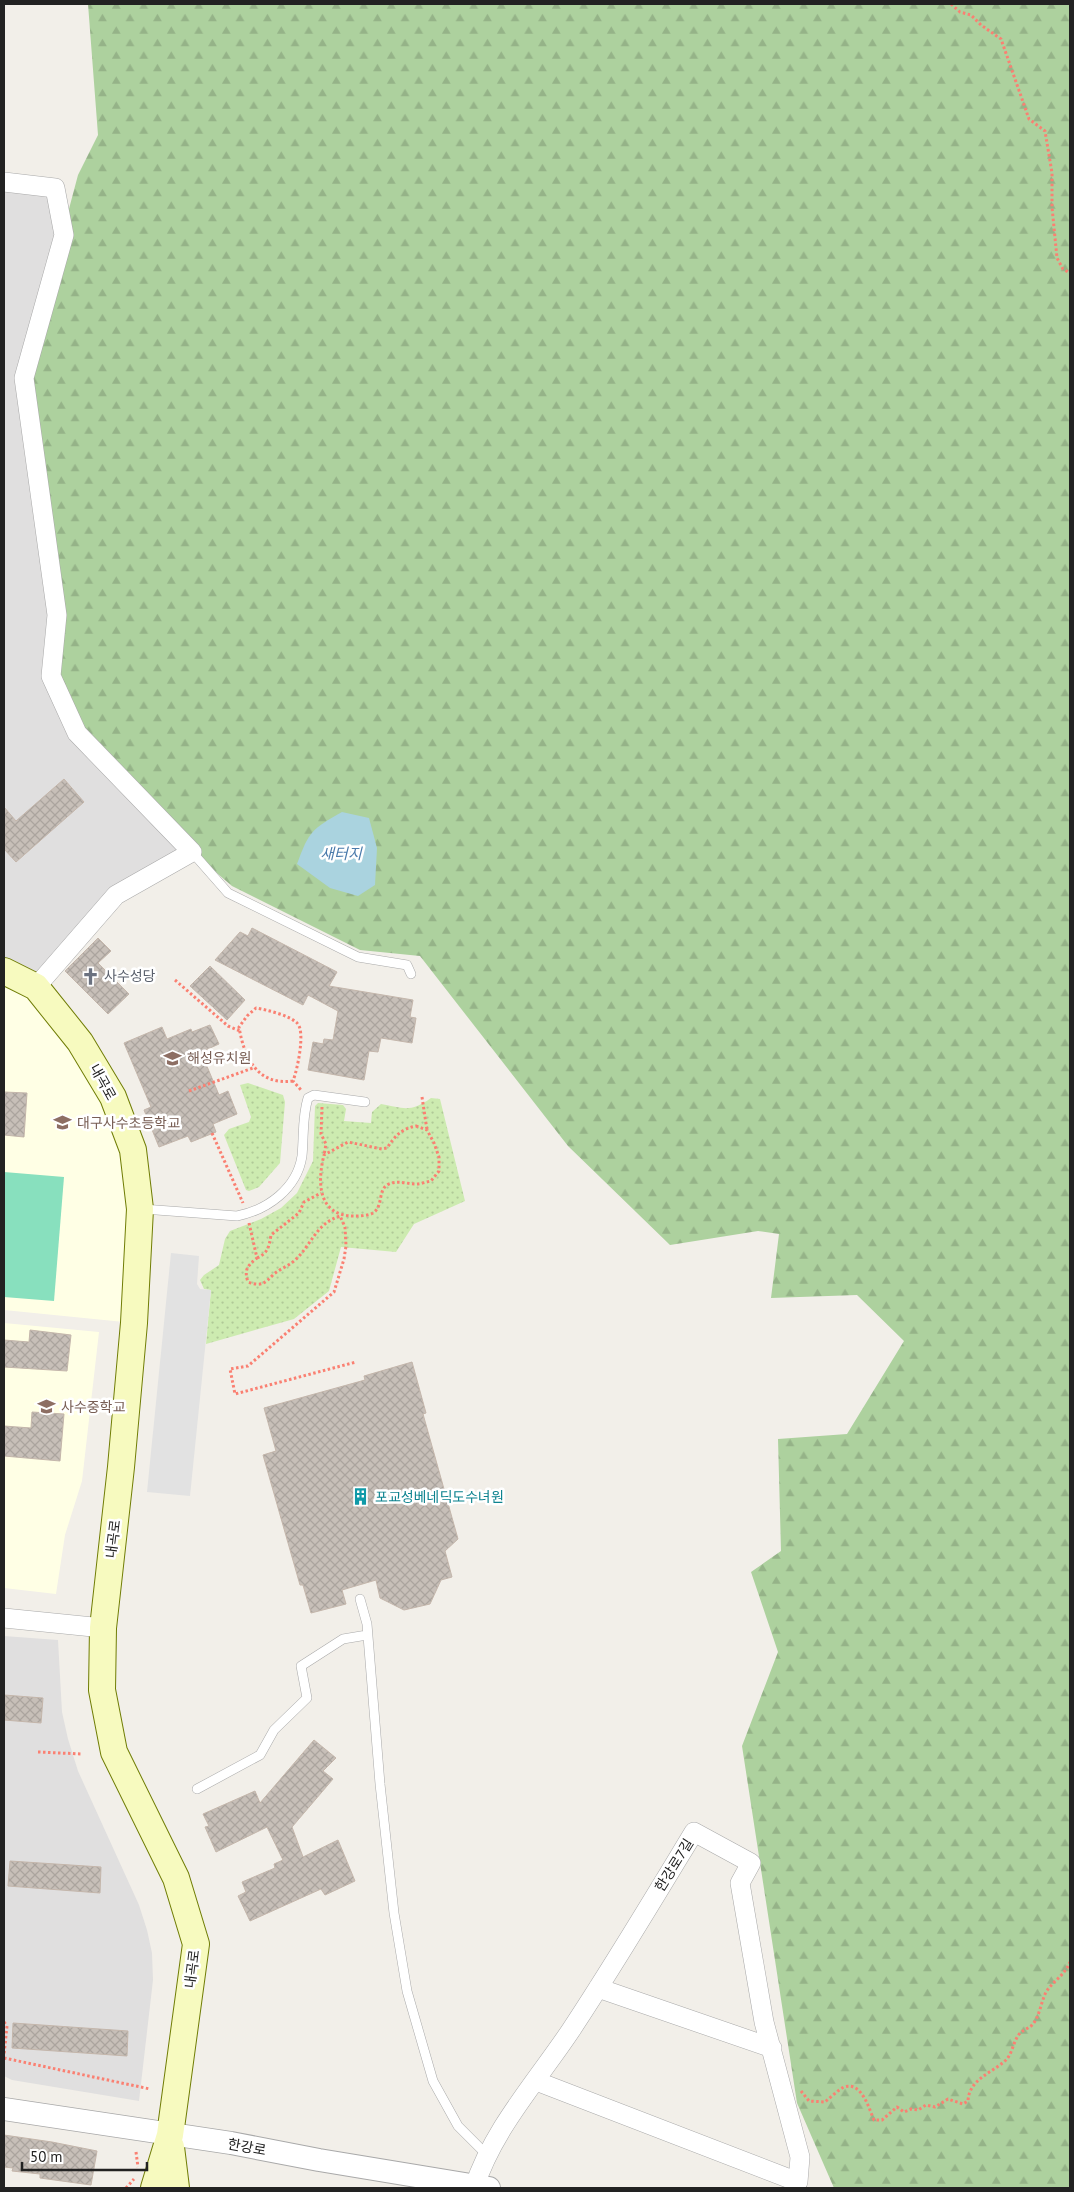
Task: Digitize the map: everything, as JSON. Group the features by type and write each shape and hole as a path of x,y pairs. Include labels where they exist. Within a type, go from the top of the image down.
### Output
{"main road":[{"name":"내곡로","path":"4,971 36,987 80,1042 113,1097 133,1150 140,1209 134,1323 122,1457 103,1628 102,1690 114,1752 176,1878 196,1944 170,2135"},
{"path":"154,2188 170,2135"},
{"path":"170,2135 176,2188"}],"street":[{"path":"4,182 55,188 64,235 24,378 58,615 51,676 77,733 192,852 116,895 36,987"},
{"path":"4,1618 103,1628"},
{"name":"한강로7길","path":"479,2187 487,2155 503,2126 536,2082 598,1988 694,1832 751,1862 740,1883 764,2022 800,2157 801,2185 536,2082"},
{"path":"598,1988 772,2048"},
{"name":"한강로","path":"4,2110 231,2143 479,2187"}],"lane":[{"path":"192,852 228,893 358,957 407,965 411,974"},
{"path":"140,1209 237,1216 251,1213 276,1200 287,1188 302,1158 305,1108 308,1098 314,1095 366,1102"},
{"path":"360,1599 368,1634 380,1784 393,1903 407,1991 434,2081 458,2126 487,2155"},
{"path":"197,1789 226,1776 260,1755 274,1730 306,1698 301,1666 314,1655 343,1639 368,1634"}],"path":[{"path":"951,4 960,12 971,15 980,25 1001,39 1028,119 1046,131 1052,173 1052,207 1057,258 1063,269 1070,273"},
{"path":"175,980 228,1026 240,1031"},
{"path":"256,1008 270,1010 297,1023 301,1031 297,1072 293,1081 283,1083 266,1078 253,1068 239,1027 246,1016 256,1008"},
{"path":"189,1091 253,1068"},
{"path":"293,1081 308,1098"},
{"path":"321,1193 304,1202 299,1213 271,1235 269,1248 265,1254 248,1265 245,1273 248,1282 255,1285 267,1282 274,1274 294,1261 328,1220 340,1216 361,1216 373,1213 380,1205 382,1191 388,1184 399,1182 417,1184 431,1181 439,1171 439,1157 427,1130 422,1097"},
{"path":"322,1102 321,1134 326,1144 320,1173 321,1193 333,1211 340,1216 345,1227 346,1246 344,1260 334,1292 248,1366 230,1369 235,1394 356,1362"},
{"path":"324,1156 348,1142 382,1149 387,1148 395,1136 404,1129 416,1126 427,1130"},
{"path":"212,1133 244,1206"},
{"path":"249,1223 257,1258"},
{"path":"38,1752 82,1754"},
{"path":"797,2086 809,2101 825,2102 844,2087 851,2086 857,2089 864,2097 874,2120 882,2120 897,2106 904,2112 910,2109 918,2110 926,2105 935,2107 948,2099 963,2104 968,2101 968,2096 981,2076 1006,2060 1018,2036 1022,2031 1032,2026 1046,1992 1067,1970 1070,1962"},
{"path":"4,2022 6,2026 4,2056 150,2090"}],"shaded area":[{"path":"4,182 55,188 192,852 116,895 36,987 4,971"},
{"name":"대구사수초등학교","path":"4,971 36,987 133,1150 134,1323 4,1310"},
{"path":"171,1253 199,1256 197,1284 200,1289 211,1290 190,1496 147,1492"},
{"name":"사수중학교","path":"4,1323 99,1332 82,1481 65,1535 56,1594 4,1588"},
{"path":"4,1636 58,1640 62,1712 68,1739 78,1771 139,1905 147,1930 152,1953 153,1980 139,2101 12,2080 4,2076"}],"green space":[{"path":"88,4 1070,4 1070,2188 834,2188 797,2103 742,1746 778,1652 751,1572 781,1551 778,1439 847,1434 904,1341 857,1295 771,1298 779,1234 758,1231 670,1245 568,1146 420,956 360,950 232,886 192,852 77,733 51,676 57,615 24,378 78,175 98,135"},
{"path":"248,1083 283,1095 285,1102 280,1163 259,1187 249,1191 246,1190 224,1135 229,1129 249,1122 251,1117 240,1085"},
{"path":"431,1098 440,1099 465,1201 414,1224 396,1252 341,1247 329,1291 294,1319 206,1344 211,1290 204,1289 200,1280 219,1265 225,1239 230,1231 261,1219 281,1208 297,1193 313,1161 315,1106 318,1103 343,1105 346,1109 344,1121 371,1123 372,1112 381,1104 412,1108"},
{"path":"4,1172 64,1177 54,1301 4,1297"}],"water":[{"name":"새터지","path":"342,812 369,818 377,848 375,885 358,896 330,888 297,864 305,844 313,832"}],"building":[{"path":"64,779 84,802 16,862 4,849 4,807 16,821"},
{"path":"252,928 337,972 329,986 413,1000 410,1017 416,1018 412,1043 381,1038 378,1052 369,1051 364,1080 308,1070 313,1042 323,1044 324,1039 333,1040 338,1011 308,995 303,1005 215,960 240,932 248,936"},
{"name":"사수성당","path":"98,938 111,951 98,963 129,994 108,1014 65,971"},
{"path":"210,966 245,1000 227,1020 190,986"},
{"name":"해성유치원","path":"210,1025 219,1044 201,1052 219,1095 228,1091 237,1114 213,1124 216,1132 191,1142 188,1136 159,1147 144,1110 151,1107 124,1043 162,1027 167,1039 191,1029 192,1032"},
{"path":"4,1092 27,1093 24,1137 4,1135"},
{"name":"사수중학교","path":"30,1330 71,1335 67,1371 4,1367 4,1340 29,1342"},
{"name":"포교성베네딕도수녀원","path":"412,1362 426,1413 423,1414 458,1539 445,1551 452,1577 441,1580 430,1604 404,1610 380,1598 376,1580 342,1590 346,1604 311,1613 303,1585 300,1585 263,1455 276,1451 264,1408 365,1380 364,1376"},
{"name":"사수중학교","path":"32,1412 64,1414 60,1461 4,1456 4,1426 31,1428"},
{"path":"4,1695 43,1698 41,1723 4,1720"},
{"path":"314,1740 336,1758 323,1771 333,1779 292,1827 303,1857 338,1840 355,1881 325,1895 321,1889 250,1921 238,1896 246,1892 242,1882 275,1868 274,1864 283,1860 267,1827 216,1852 205,1827 209,1826 203,1814 255,1791 260,1803"},
{"path":"10,1861 101,1867 100,1893 8,1886"},
{"path":"13,2023 128,2031 127,2056 12,2048"},
{"path":"4,2135 97,2151 91,2185 40,2178 40,2174 12,2171 13,2168 4,2167"}],"place":[{"name":"사수성당","path":"90,976"},
{"name":"해성유치원","path":"173,1058"},
{"name":"대구사수초등학교","path":"63,1123"},
{"name":"사수중학교","path":"47,1407"},
{"name":"포교성베네딕도수녀원","path":"361,1497"}]}
